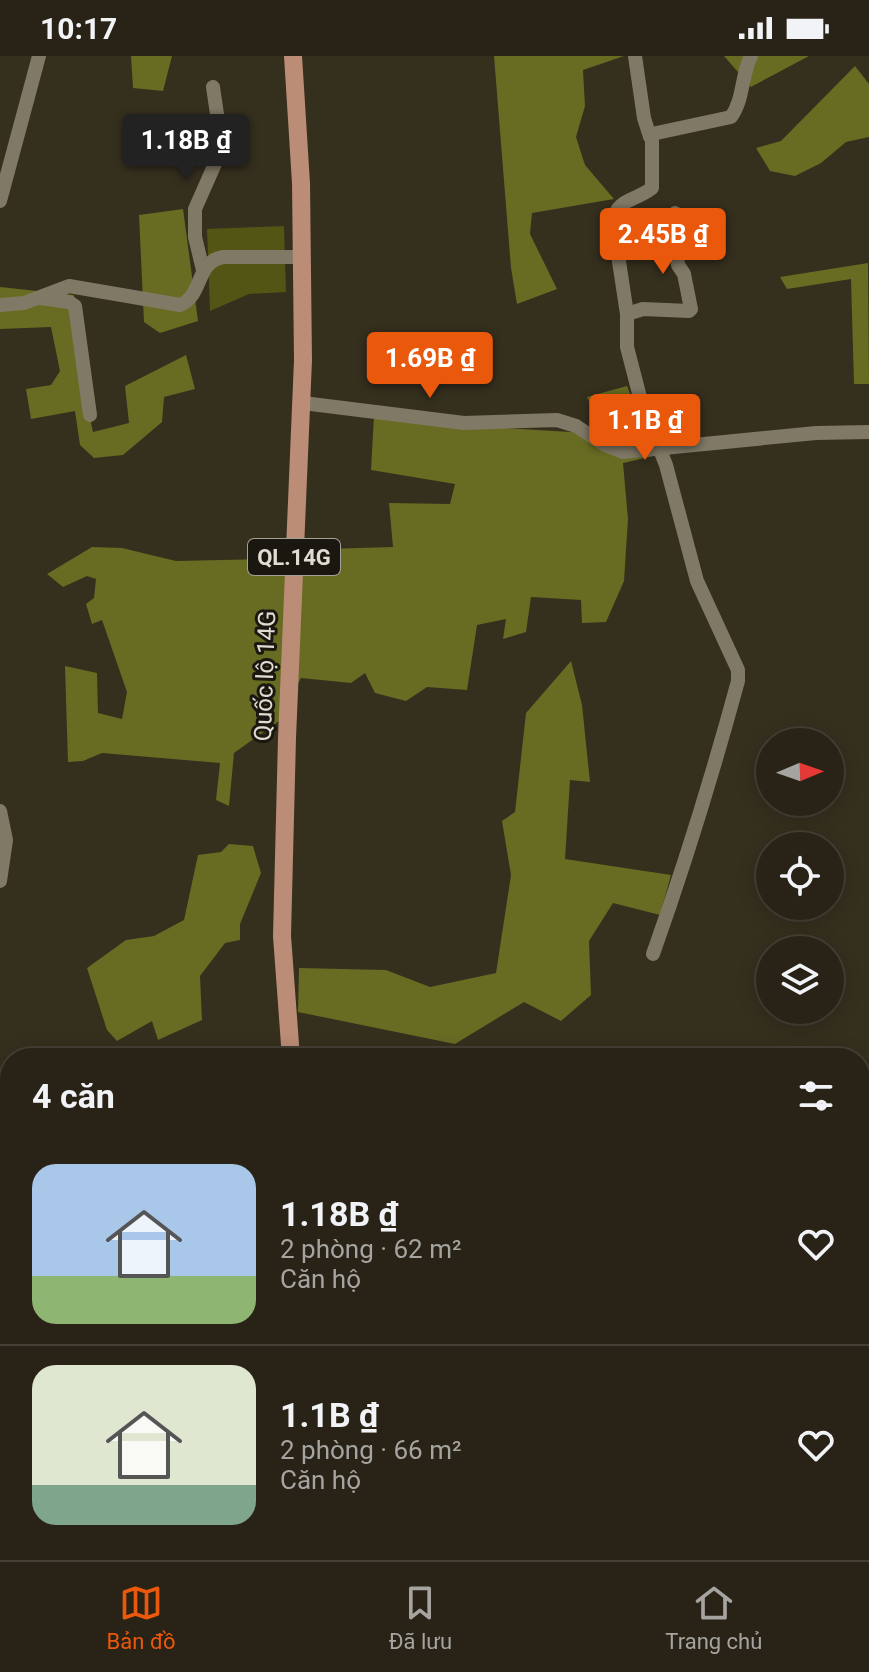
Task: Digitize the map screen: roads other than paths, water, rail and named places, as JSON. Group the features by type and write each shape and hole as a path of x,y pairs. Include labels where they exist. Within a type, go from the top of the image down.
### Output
{"main road":[{"name":"Quốc lộ 14G","path":"290,1048 282,936 296,506 303,403 301,183 293,56"}],"street":[{"path":"0,201 39,56"},
{"path":"635,56 644,118 650,137 652,188 640,198 622,203 615,209 613,222 627,314 627,347 697,581 734,659 738,681 683,868 653,954"},
{"path":"650,137 655,132 731,117 738,107 744,72 751,56"},
{"path":"203,270 195,237 195,209 222,148 213,87"},
{"path":"627,314 643,309 691,309 684,274 678,265 675,213"},
{"path":"0,305 24,303 63,287 75,286 180,305 191,298 203,270 212,259 302,257"},
{"path":"40,298 69,302 75,306 90,415"},
{"path":"303,403 464,423 557,420 576,426 616,451 816,433 869,432"},
{"path":"0,811 6,840 0,881"}]}
